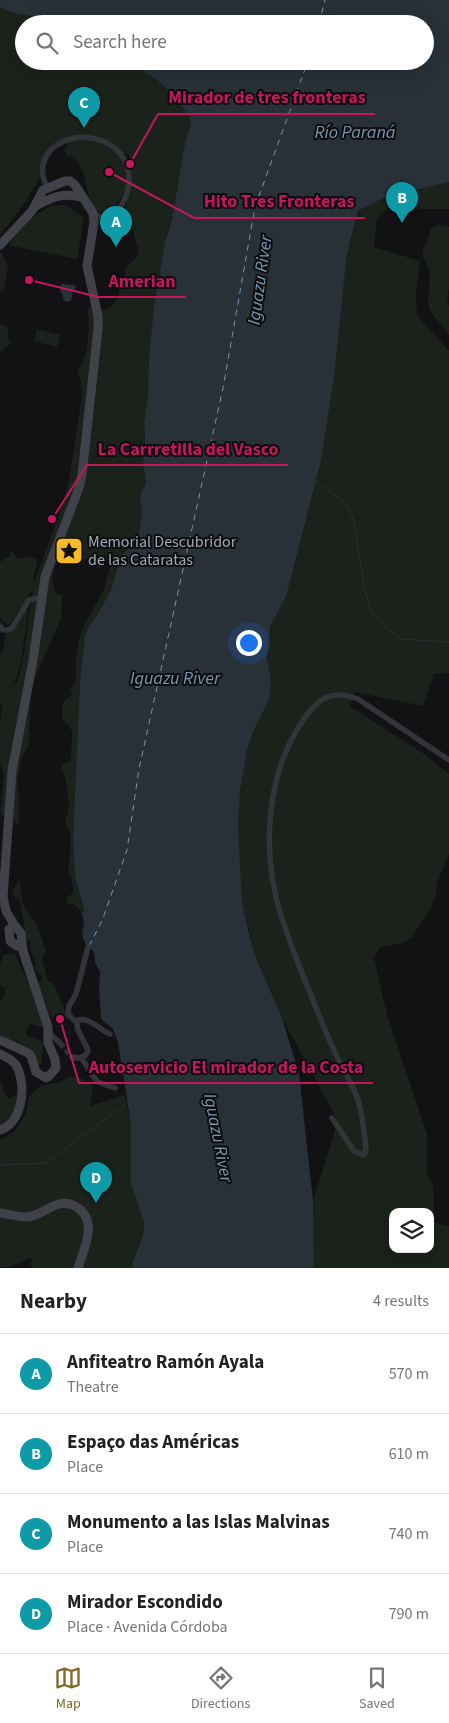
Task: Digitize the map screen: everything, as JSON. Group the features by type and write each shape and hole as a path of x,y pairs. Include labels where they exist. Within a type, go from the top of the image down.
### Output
{"main road":[{"path":"0,245 34,208 43,190 47,187 70,181 75,185 93,213 94,222 87,266 98,316 98,330 84,463 79,488 45,577 33,660 10,790 3,897 6,912 21,932 21,946 49,1032 48,1043 55,1059 56,1068 46,1078 36,1072 31,1056 28,1053 0,1040"},
{"path":"34,208 57,196 73,195 82,197"},
{"path":"0,1054 15,1064 22,1088 17,1114 5,1129 0,1130"},
{"path":"0,1213 27,1217 60,1204 67,1203 76,1206 83,1212 88,1221 88,1232 78,1268"}],"street":[{"path":"47,187 42,178 42,168 52,150 59,144 81,136 89,136 107,142 124,157 129,172 129,186 127,195 117,211 102,218 93,213"},
{"path":"0,626 3,630 12,628 29,600 42,597"},
{"path":"332,1118 354,1151 363,1155 366,1150 358,1098 337,1058 316,1008 288,937 276,896 271,859 270,824 272,800 278,773 296,733 313,705 325,698 337,695 348,695 358,699 449,760"},
{"path":"72,1057 81,1058 88,1050 76,1022 68,1014 69,1006 76,994 88,947"},
{"path":"76,1022 82,1019 110,1034"},
{"path":"49,1032 60,1043"},
{"path":"81,1058 98,1082 115,1088"}],"shaded area":[{"path":"0,7 25,15 15,15 15,70 141,70 157,80 169,91 189,116 191,123 184,148 172,220 165,242 154,306 149,356 148,397 144,422 143,463 146,484 141,492 142,511 138,539 121,556 111,590 85,636 80,680 73,837 75,878 83,908 82,913 73,903 68,905 66,898 73,893 72,880 68,873 71,839 65,823 69,806 66,781 61,765 71,761 72,731 62,718 63,702 72,695 70,688 76,682 76,657 80,636 85,623 104,590 111,561 58,558 56,563 52,581 57,594 62,595 61,618 33,683 29,744 22,757 17,780 19,824 0,814 4,776 0,763 0,724 6,693 0,707 0,655 3,652 6,633 17,624 28,609 21,664 15,682 8,688 17,682 22,665 33,590 8,626 0,617 0,562 10,556 10,550 17,559 27,557 37,560 34,583 63,503 69,481 82,396 81,383 77,372 86,350 88,308 106,310 117,300 119,289 117,278 126,279 126,267 139,253 130,225 121,224 131,181 129,155 120,151 127,178 124,192 109,214 103,213 98,211 92,204 83,172 74,159 66,155 65,149 68,144 62,140 55,147 27,200 0,235"},
{"path":"449,182 449,209 391,206 377,218 374,247 420,261 416,293 417,315 449,351 449,673 434,674 423,706 355,692 350,706 424,754 449,774 449,854 437,883 432,906 412,937 404,943 380,947 374,957 387,1015 427,1134 427,1172 433,1187 435,1223 449,1226 449,1268 314,1268 313,1201 338,1121 282,1018 255,955 242,902 238,824 240,791 247,751 268,665 267,644 270,627 287,594 321,461 334,378 347,254 359,211 386,197"},
{"path":"55,205 65,205 84,218 77,259 8,245 34,216"},
{"path":"437,225 449,227 449,287 447,297 449,335 431,312 428,303 430,272 423,256 423,251 431,229"},
{"path":"0,253 2,253 8,266 4,290 0,292"},
{"path":"0,323 8,328 10,344 1,352 0,351"},
{"path":"37,329 60,335 57,347 34,341"},
{"path":"18,881 20,881 23,904 38,927 46,950 42,959 48,981 55,985 69,1019 59,1021 53,1018 48,1012 47,1005 40,991 38,984 42,979 41,975 35,970 36,966 30,947 31,943 27,939 19,898 15,897 12,892"},
{"path":"14,952 33,994 44,1028 31,1024 26,1031 27,1036 42,1041 44,1052 41,1055 40,1065 0,1039 0,1001 4,997 5,988 0,985 0,966 3,955 12,955"},
{"path":"70,1076 83,1079 93,1087 90,1106 125,1095 131,1125 131,1169 144,1223 143,1235 134,1256 133,1268 34,1268 30,1265 32,1261 30,1258 15,1265 0,1267 0,1140 15,1131 26,1113 29,1097 40,1086 61,1082"},
{"path":"0,1079 5,1095 9,1099 17,1094 21,1096 18,1114 0,1129"}],"water":[{"name":"Iguazu River","path":"0,0 449,0 449,182 386,197 358,211 347,254 334,378 321,461 287,594 270,627 267,658 271,680 269,699 253,732 247,751 240,791 238,824 242,902 255,955 282,1018 299,1073 313,1201 314,1268 133,1268 132,1263 143,1235 144,1223 131,1182 131,1125 118,1042 113,1029 101,1017 100,972 95,962 94,952 85,943 82,934 84,923 82,913 84,910 75,878 73,837 80,680 85,636 88,628 111,590 121,556 138,539 142,511 141,492 146,484 143,463 144,422 148,397 149,356 154,306 165,242 172,220 184,148 191,123 189,116 169,91 157,80 141,70 434,70 434,15 25,15 0,7"},
{"path":"61,284 75,285 71,301 66,302 63,300 64,297 62,298 60,290"}],"waterway":[{"path":"315,481 344,502 353,517 365,591 371,611 384,626 401,639 449,642"},
{"path":"0,1165 46,1163 127,1103"}],"ferry route":[{"path":"321,15 325,0"},
{"path":"89,946 102,921 127,850 139,769 223,388 255,207 305,70"}],"tunnel":[{"path":"60,1043 72,1057"}],"place":[{"name":"Monumento a las Islas Malvinas","path":"84,128"},
{"name":"Mirador de tres fronteras","path":"130,164"},
{"name":"Hito Tres Fronteras","path":"109,172"},
{"name":"Espaço das Américas","path":"402,223"},
{"name":"Anfiteatro Ramón Ayala","path":"116,247"},
{"name":"Amerian","path":"29,280"},
{"name":"La Carrretilla del Vasco","path":"52,519"},
{"name":"Memorial Descubridor de las Cataratas","path":"69,551"},
{"name":"Autoservicio El mirador de la Costa","path":"60,1019"},
{"name":"Mirador Escondido","path":"96,1203"}],"water label":[{"name":"Río Paraná","path":"355,132"}]}
